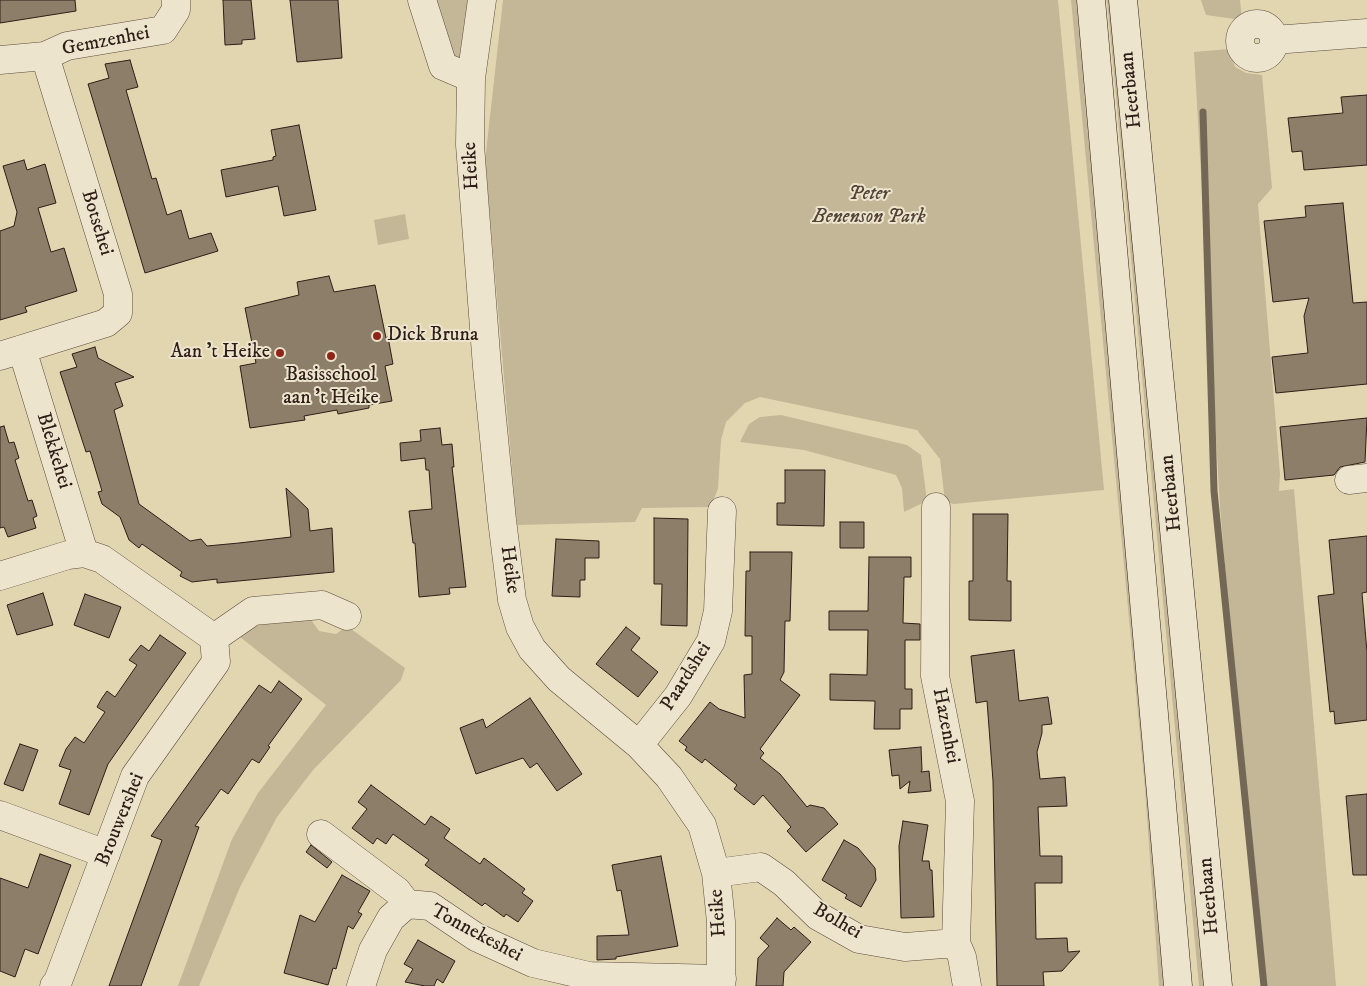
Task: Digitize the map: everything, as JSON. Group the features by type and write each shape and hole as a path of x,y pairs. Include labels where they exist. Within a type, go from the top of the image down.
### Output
{"street":[{"name":"Gemzenhei","path":"45,56 67,46 163,30 176,10 176,0"},
{"path":"422,0 443,66 471,78"},
{"name":"Heike","path":"482,0 471,78 470,145 500,501 512,600 520,627 532,649 560,680 639,745 670,777 702,825 716,873 721,922 722,983"},
{"name":"Heerbaan","path":"1091,0 1178,986"},
{"name":"Heerbaan","path":"1124,0 1218,986"},
{"path":"1274,40 1367,33"},
{"path":"0,60 45,56"},
{"name":"Botsehei","path":"11,353 106,323 118,313 118,294 45,56"},
{"name":"Blekkehei","path":"11,353 84,553"},
{"name":"Hazenhei","path":"936,508 935,676 960,800 956,943"},
{"name":"Paardshei","path":"639,745 699,666 711,641 718,611 722,511"},
{"path":"0,576 84,553 102,559 214,638 253,611 322,605 347,616"},
{"name":"Brouwershei","path":"54,986 58,981 135,776 216,662 214,638"},
{"path":"0,815 106,854"},
{"name":"Tonnekeshei","path":"321,834 397,891 407,904"},
{"name":"Bolhei","path":"716,873 761,867 784,883 818,916 859,938 905,948 956,943"},
{"name":"Tonnekeshei","path":"361,986 373,950 391,918 407,904 430,906 476,937 533,964 589,976 722,983"},
{"path":"956,943 962,957 967,986"}],"green space":[{"path":"430,0 475,0 467,61 456,65"},
{"name":"Peter Benenson Park","path":"503,0 1058,0 1104,490 954,504 945,502 940,459 917,430 760,397 745,403 726,422 721,440 718,488 711,507 642,508 635,522 517,525 485,161"},
{"path":"1071,0 1080,0 1173,986 1159,986 1145,789"},
{"path":"1107,0 1115,0 1209,986 1199,986"},
{"path":"1201,0 1240,0 1242,20 1206,15"},
{"path":"1229,49 1235,67 1246,73 1262,75 1272,188 1258,204 1280,474 1279,491 1294,489 1336,986 1263,986 1258,955 1220,507 1194,52"},
{"path":"405,214 409,239 378,245 374,220"},
{"path":"781,415 907,445 921,455 927,501 904,512 902,488 896,475 804,450 740,442 749,424 760,417"},
{"path":"309,617 319,631 336,634 347,626 405,668 401,680 313,770 277,817 240,887 199,986 178,986 232,839 258,793 326,705 235,633 242,628"}],"building":[{"path":"0,0 75,0 76,11 0,23"},
{"path":"223,0 251,0 255,39 242,40 242,44 225,45"},
{"path":"290,0 338,0 342,58 297,62"},
{"path":"130,60 138,87 126,90 152,179 156,178 167,215 181,210 189,239 211,233 218,251 145,273 88,84 109,78 105,64"},
{"path":"1367,95 1367,165 1304,170 1302,151 1292,152 1288,118 1343,113 1341,97"},
{"path":"299,125 316,210 284,216 278,186 226,197 221,170 273,160 273,157 276,156 271,130"},
{"path":"24,160 27,170 45,164 56,203 38,208 51,252 64,248 77,291 25,307 27,312 0,320 0,231 14,226 17,212 3,166"},
{"path":"1343,203 1353,303 1367,302 1367,384 1276,393 1272,357 1308,353 1304,316 1309,298 1273,302 1264,221 1306,217 1305,206"},
{"name":"Basisschool aan 't Heike","path":"329,276 334,292 375,285 393,364 385,366 392,401 338,414 337,410 304,416 305,420 250,428 240,366 256,363 245,308 299,295 297,282"},
{"path":"95,347 98,358 134,377 115,383 123,406 114,410 139,504 190,541 201,539 207,546 239,543 291,537 286,488 308,509 310,531 332,528 334,572 217,583 217,579 192,582 180,576 182,572 142,544 139,548 129,540 120,517 102,504 98,492 102,491 90,451 86,452 60,372 77,367 72,354"},
{"path":"1367,418 1365,462 1340,467 1334,475 1285,480 1280,427"},
{"path":"4,426 9,443 14,442 19,458 15,460 28,501 32,500 37,516 33,518 36,528 8,537 4,527 0,528 0,427"},
{"path":"440,428 442,445 452,444 454,467 452,467 466,587 449,588 450,594 419,597 415,543 413,543 409,511 432,509 429,470 426,470 425,458 401,461 400,443 421,441 420,430"},
{"path":"785,470 825,470 824,526 777,525 777,503 785,503"},
{"path":"973,514 1008,514 1007,581 1011,581 1011,621 969,620 969,581 973,581"},
{"path":"654,518 688,519 687,626 661,625 662,584 654,584"},
{"path":"840,522 864,522 864,548 840,548"},
{"path":"1367,536 1367,592 1362,593 1367,652 1367,720 1335,724 1334,711 1330,712 1318,596 1334,594 1329,540"},
{"path":"556,539 599,541 599,558 585,558 585,580 580,580 580,597 552,596"},
{"path":"750,552 792,552 790,621 785,621 784,672 780,680 800,695 760,749 764,753 760,758 780,774 807,807 810,805 824,808 838,824 806,852 787,831 791,827 763,795 754,805 734,789 737,785 705,759 702,763 685,750 687,747 679,741 710,702 719,709 745,718 744,675 752,674 752,636 745,636 746,571 750,571"},
{"path":"869,557 911,557 911,577 904,577 903,623 920,624 920,640 905,640 905,689 912,689 912,709 900,709 900,729 874,729 875,701 830,700 830,674 867,675 868,630 829,630 829,611 868,611"},
{"path":"43,593 53,625 17,635 7,605"},
{"path":"85,594 121,607 109,638 74,625"},
{"path":"626,627 640,638 631,650 658,672 638,697 596,664"},
{"path":"160,635 186,653 108,764 89,815 59,804 71,770 59,766 66,749 75,737 84,743 105,712 97,707 102,698 107,691 115,697 137,665 129,660 141,645 149,651"},
{"path":"1014,650 1019,701 1048,697 1052,724 1042,725 1037,752 1040,779 1065,777 1067,806 1038,807 1040,856 1062,856 1062,883 1035,883 1036,939 1067,938 1068,952 1080,951 1062,971 1043,972 1044,986 997,986 993,781 987,701 976,703 971,656"},
{"path":"279,681 302,699 268,746 270,747 259,763 252,759 228,794 221,789 195,826 199,827 141,986 109,986 162,840 151,836 259,685 271,693"},
{"path":"530,698 582,774 557,791 537,763 530,768 523,758 476,774 460,728 483,719 486,728"},
{"path":"20,744 38,750 23,791 4,784"},
{"path":"921,747 921,772 929,771 931,791 908,793 910,781 900,789 899,775 892,776 889,750"},
{"path":"371,785 425,825 431,816 450,829 444,838 480,864 484,858 525,889 522,893 533,901 518,922 506,914 504,917 485,903 482,906 425,865 429,860 393,834 386,844 377,838 373,844 352,828 367,809 358,802"},
{"path":"1367,794 1367,875 1353,875 1346,796"},
{"path":"903,821 928,825 922,861 929,861 930,870 932,870 934,917 901,918 899,846"},
{"path":"844,840 858,848 875,868 876,880 861,907 845,898 847,895 822,880"},
{"path":"311,845 332,862 327,868 306,852"},
{"path":"40,854 71,865 38,954 25,949 15,977 0,971 0,878 28,888"},
{"path":"661,856 678,946 616,957 616,959 597,960 597,936 629,935 621,890 617,891 612,865"},
{"path":"342,875 370,891 358,912 362,914 353,929 348,926 336,969 333,968 328,985 284,973 300,915 315,922"},
{"path":"777,918 791,930 794,927 811,942 784,972 783,986 756,986 758,958 769,946 760,938"},
{"path":"418,940 455,961 443,983 437,979 434,986 405,982 413,969 404,964"}],"waterway":[{"path":"1203,112 1214,491 1264,986"}],"place":[{"name":"Dick Bruna","path":"377,336"},
{"name":"Aan 't Heike","path":"280,353"},
{"name":"Basisschool aan 't Heike","path":"331,356"}]}
